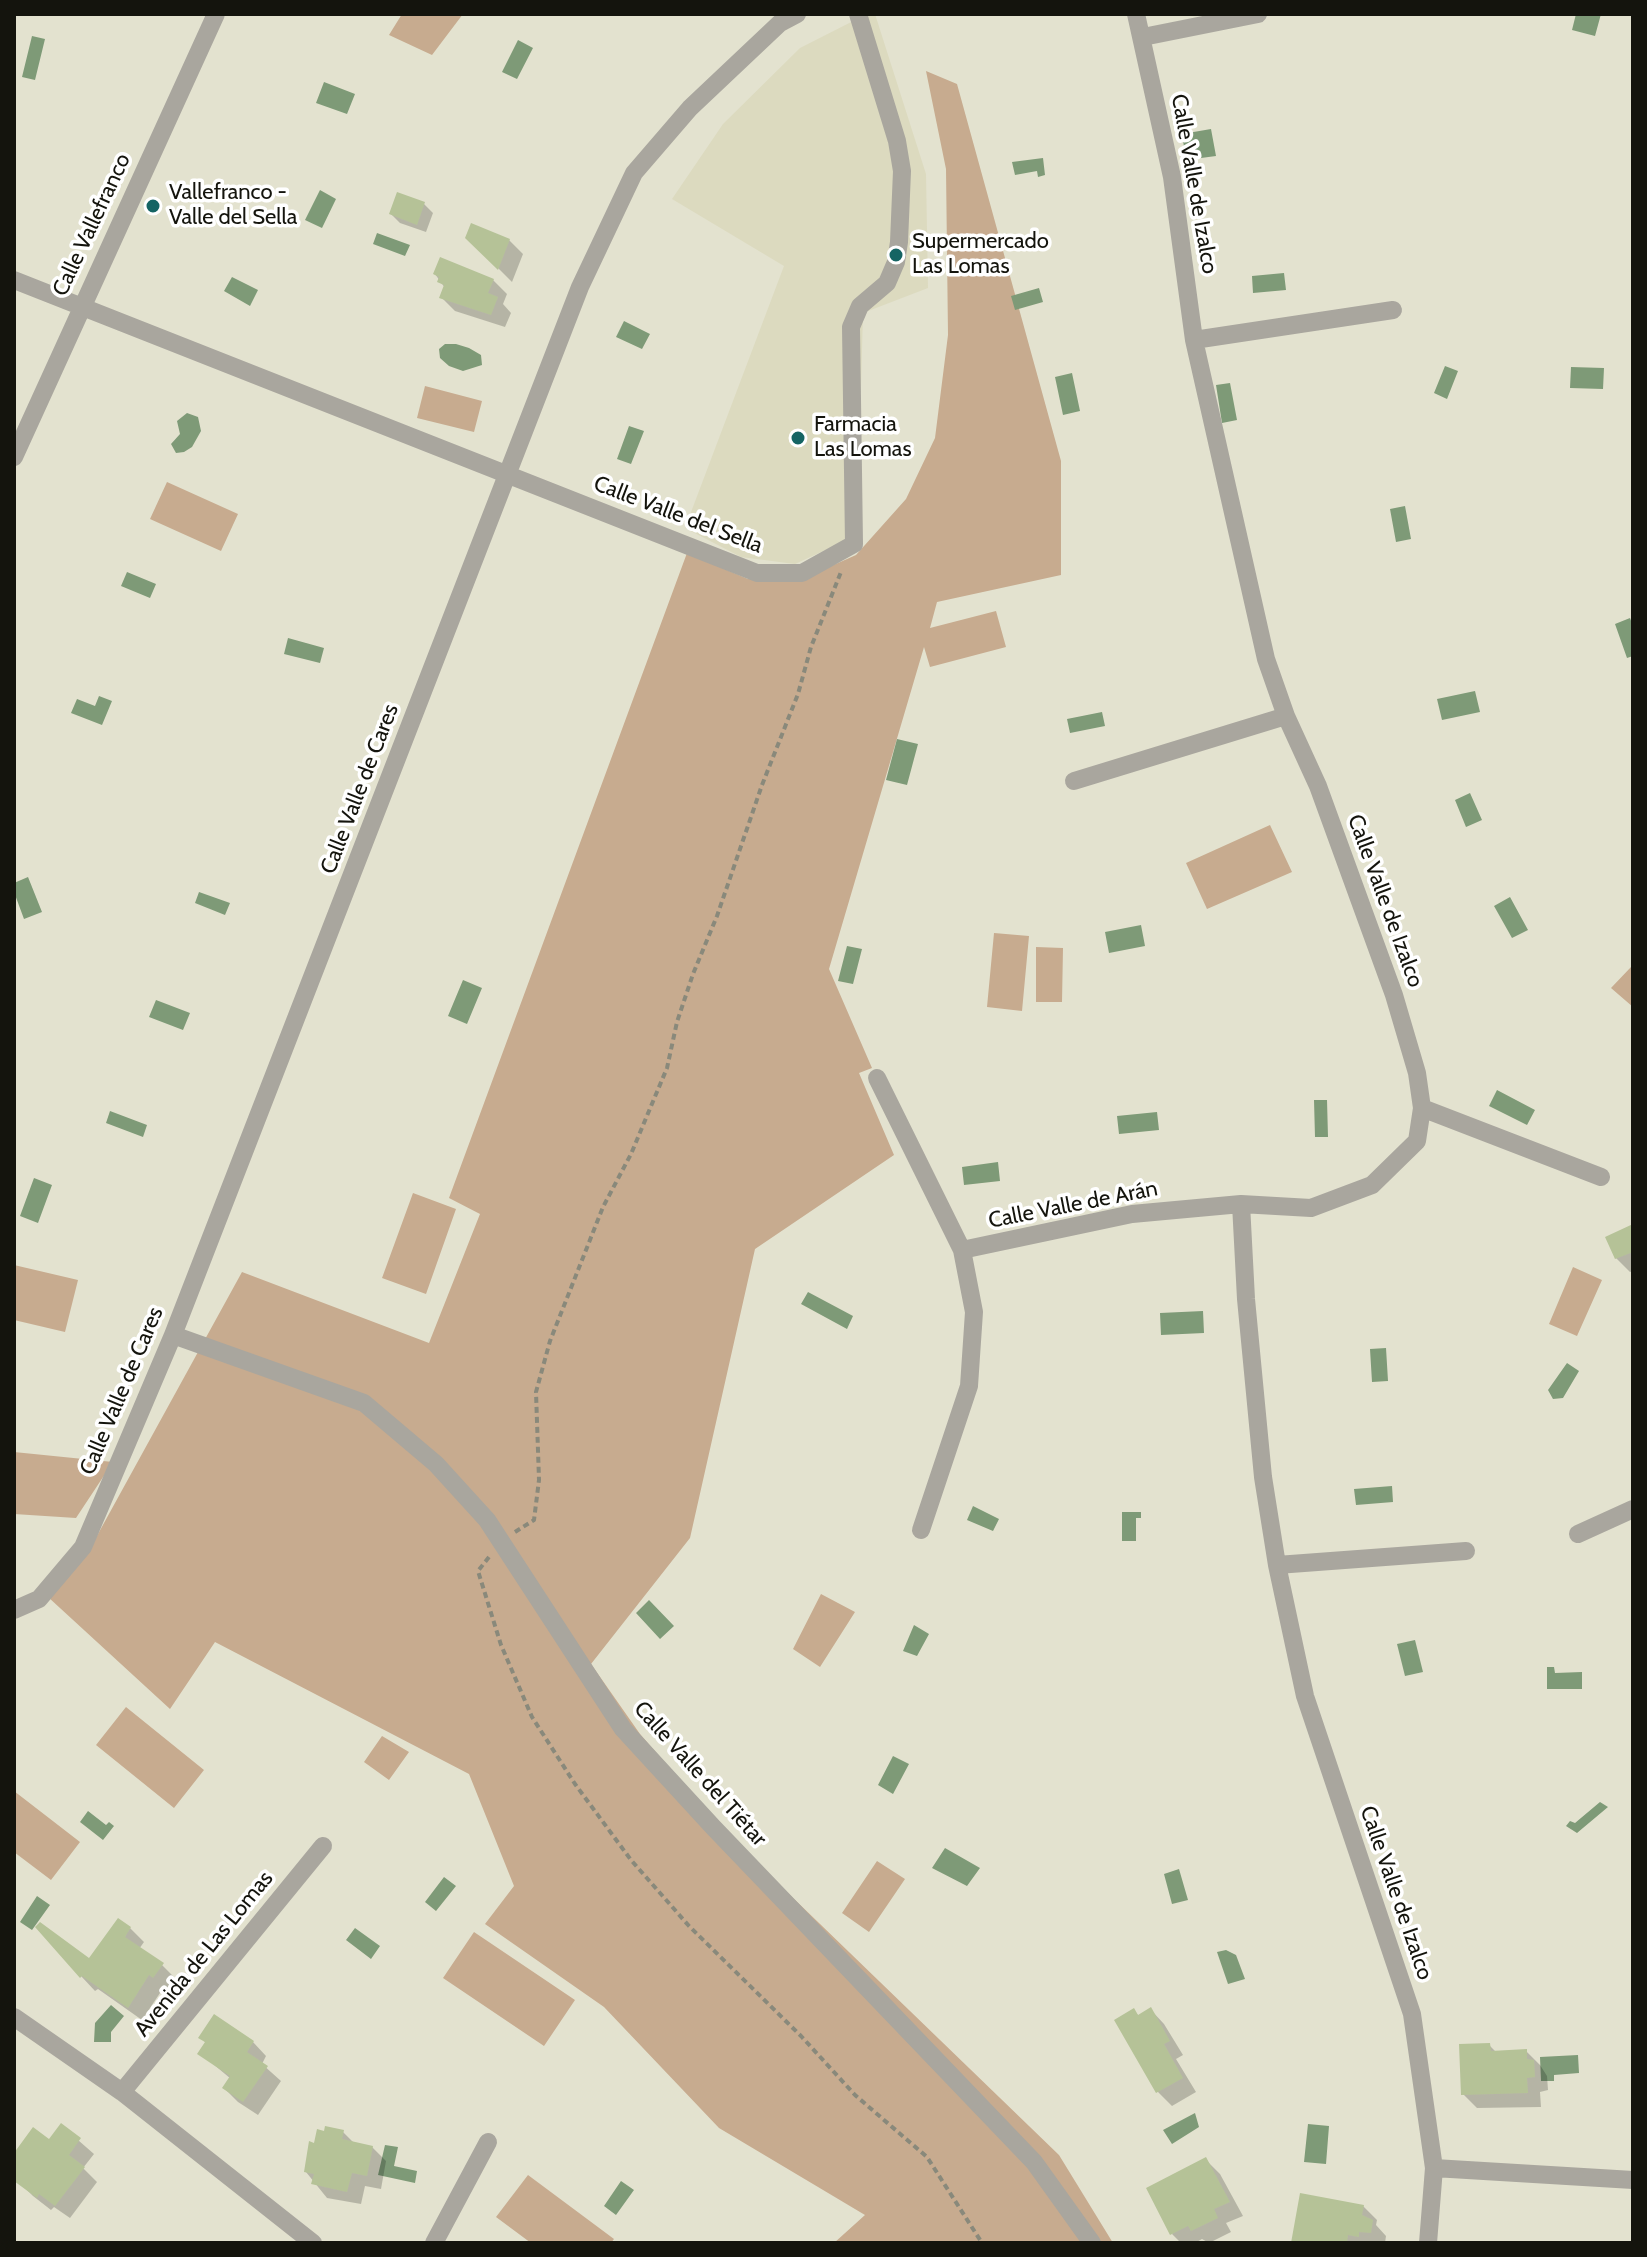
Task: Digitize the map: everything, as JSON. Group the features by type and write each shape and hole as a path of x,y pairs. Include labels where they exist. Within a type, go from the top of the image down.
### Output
{"street":[{"name":"Calle Vallefranco","path":"14,457 216,14"},
{"name":"Calle Valle de Cares","path":"14,1610 39,1599 83,1547 173,1335 580,287 634,173 690,108 780,23 797,14"},
{"path":"854,544 851,327 860,306 887,283 896,262 902,171 897,141 858,14"},
{"name":"Calle Valle de Izalco","path":"1136,14 1172,177 1194,340 1266,659 1286,716 1318,786 1394,995 1417,1073 1422,1108 1417,1141 1372,1185 1311,1208 1241,1204 1246,1299 1263,1477 1277,1565 1305,1696 1412,2014 1434,2168 1428,2243"},
{"path":"1143,37 1258,14"},
{"name":"Calle Valle del Sella","path":"14,280 757,573 802,573 854,544"},
{"path":"1194,340 1393,310"},
{"path":"1074,781 1286,716"},
{"path":"877,1078 962,1250 974,1312 969,1386 921,1530"},
{"path":"1422,1108 1601,1177"},
{"name":"Calle Valle de Arán","path":"962,1250 1132,1214 1241,1204"},
{"name":"Calle Valle del Tiétar","path":"173,1335 364,1403 436,1464 487,1520 623,1729 1034,2162 1092,2243"},
{"path":"1578,1534 1633,1509"},
{"path":"1277,1565 1466,1551"},
{"name":"Avenida de Las Lomas","path":"122,2092 323,1846"},
{"path":"14,2017 122,2092 313,2243"},
{"path":"434,2243 488,2142"},
{"path":"1434,2168 1633,2180"}],"path":[{"path":"854,544 811,647 798,694 693,974 677,1022 667,1068 631,1154 603,1207 550,1341 536,1392 539,1480 534,1520 501,1542 478,1571 496,1630 532,1717 575,1784 631,1860 689,1926 801,2036 855,2095 927,2157 982,2243"}],"shaded area":[{"path":"402,14 463,14 432,55 389,35"},
{"path":"867,14 875,14 926,174 928,288 863,313 858,497 845,541 795,564 741,557 685,528 784,266 672,199 723,124 800,48"},
{"path":"1576,14 1601,14 1595,36 1572,30"},
{"path":"32,36 45,39 35,80 22,77"},
{"path":"518,40 533,48 517,79 502,72"},
{"path":"926,71 957,84 1061,461 1061,575 937,602 930,628 996,611 1006,647 930,667 924,647 829,969 872,1068 859,1073 894,1155 755,1249 690,1538 591,1664 640,1734 730,1837 1059,2155 1113,2243 834,2243 865,2215 719,2128 604,2007 485,1924 514,1886 469,1774 215,1642 170,1709 48,1597 93,1543 242,1272 429,1343 480,1214 449,1198 687,553 748,579 802,579 856,555 906,499 935,438 948,335 946,169"},
{"path":"324,82 355,94 347,114 316,103"},
{"path":"1211,129 1216,156 1186,160 1182,134"},
{"path":"1043,158 1045,175 1038,177 1037,171 1015,175 1012,162"},
{"path":"320,190 336,199 322,228 305,220"},
{"path":"377,233 410,245 405,256 373,244"},
{"path":"1284,273 1286,290 1253,293 1252,276"},
{"path":"232,277 258,290 250,306 224,291"},
{"path":"1039,288 1043,302 1015,310 1011,296"},
{"path":"624,321 650,334 642,349 616,337"},
{"path":"445,344 469,348 481,355 482,365 463,371 449,366 440,358 439,349"},
{"path":"1445,366 1458,371 1447,399 1434,393"},
{"path":"1571,367 1604,368 1603,389 1570,388"},
{"path":"1072,373 1080,411 1063,415 1055,377"},
{"path":"1230,383 1237,420 1222,423 1216,385"},
{"path":"425,386 482,401 474,432 417,418"},
{"path":"187,413 198,417 201,431 192,447 176,453 171,444 180,434 177,421"},
{"path":"629,426 644,431 631,464 617,459"},
{"path":"167,482 238,514 221,551 150,519"},
{"path":"1405,506 1411,539 1396,542 1390,509"},
{"path":"127,572 156,584 150,598 121,586"},
{"path":"1630,618 1633,656 1627,658 1615,624"},
{"path":"288,638 324,648 320,663 284,654"},
{"path":"1475,691 1480,712 1442,720 1437,699"},
{"path":"99,696 112,701 102,725 71,713 77,699 95,706"},
{"path":"1102,712 1105,726 1070,733 1067,719"},
{"path":"897,739 918,744 907,785 886,780"},
{"path":"1470,793 1482,820 1466,827 1455,800"},
{"path":"1270,825 1292,872 1207,909 1186,863"},
{"path":"28,877 42,912 24,919 14,892 14,883"},
{"path":"199,892 230,903 225,915 195,903"},
{"path":"1510,897 1528,930 1512,938 1494,906"},
{"path":"1141,925 1145,946 1109,953 1105,932"},
{"path":"994,933 1029,936 1022,1011 987,1007"},
{"path":"847,946 862,949 853,984 838,981"},
{"path":"1036,947 1063,948 1062,1002 1036,1002"},
{"path":"1631,967 1633,969 1633,1007 1611,988"},
{"path":"463,980 482,988 467,1024 448,1016"},
{"path":"156,1000 190,1013 183,1030 149,1017"},
{"path":"1497,1090 1535,1110 1527,1125 1489,1106"},
{"path":"1314,1100 1327,1100 1328,1137 1315,1137"},
{"path":"110,1111 147,1125 143,1137 106,1123"},
{"path":"1157,1112 1159,1130 1119,1134 1117,1116"},
{"path":"998,1162 1000,1181 964,1185 962,1167"},
{"path":"34,1178 52,1185 38,1223 20,1216"},
{"path":"413,1193 456,1209 426,1294 382,1278"},
{"path":"14,1265 78,1280 65,1332 14,1320"},
{"path":"1573,1267 1602,1280 1577,1336 1549,1324"},
{"path":"808,1292 853,1316 847,1329 801,1304"},
{"path":"1203,1311 1204,1333 1161,1335 1160,1313"},
{"path":"1386,1348 1388,1381 1372,1382 1370,1349"},
{"path":"1567,1363 1579,1371 1563,1398 1553,1399 1548,1390"},
{"path":"14,1452 113,1462 76,1518 14,1514"},
{"path":"1392,1486 1393,1502 1356,1505 1354,1489"},
{"path":"973,1506 999,1519 993,1531 967,1520"},
{"path":"1122,1512 1141,1512 1141,1518 1136,1518 1136,1541 1122,1541"},
{"path":"821,1594 855,1612 820,1667 793,1649"},
{"path":"649,1600 674,1626 660,1639 636,1613"},
{"path":"914,1625 929,1634 917,1656 903,1651"},
{"path":"1415,1640 1423,1672 1405,1676 1397,1644"},
{"path":"1547,1667 1554,1667 1555,1673 1582,1672 1582,1689 1547,1689"},
{"path":"126,1707 204,1770 174,1808 96,1745"},
{"path":"382,1736 409,1752 389,1780 364,1762"},
{"path":"893,1756 909,1764 893,1794 878,1785"},
{"path":"14,1791 80,1842 51,1880 14,1852"},
{"path":"1600,1802 1608,1807 1577,1833 1566,1826 1570,1821 1575,1823"},
{"path":"88,1811 106,1825 109,1822 114,1826 103,1840 80,1822"},
{"path":"945,1848 980,1868 967,1886 932,1868"},
{"path":"877,1861 905,1879 869,1932 842,1913"},
{"path":"1179,1869 1188,1900 1172,1904 1164,1874"},
{"path":"444,1877 456,1886 436,1911 425,1902"},
{"path":"37,1896 50,1905 32,1930 20,1922"},
{"path":"355,1928 380,1946 371,1959 346,1940"},
{"path":"474,1932 575,2000 544,2046 443,1978"},
{"path":"1226,1950 1236,1955 1245,1979 1228,1984 1217,1952"},
{"path":"111,2005 124,2016 111,2032 111,2042 94,2042 95,2023"},
{"path":"1578,2055 1579,2073 1554,2075 1554,2081 1541,2081 1540,2057"},
{"path":"1195,2113 1199,2127 1172,2144 1163,2130"},
{"path":"1308,2124 1329,2126 1326,2164 1304,2162"},
{"path":"385,2145 398,2147 394,2166 417,2171 415,2183 378,2175"},
{"path":"528,2175 614,2239 611,2243 531,2243 496,2217"},
{"path":"621,2181 634,2190 616,2215 604,2206"}],"building":[{"path":"397,192 425,202 417,225 389,214"},
{"path":"471,223 510,239 498,270 465,238"},
{"path":"440,257 494,279 488,293 498,297 491,315 439,298 444,285 437,282 439,277 433,274"},
{"path":"1633,1224 1633,1252 1615,1259 1605,1237"},
{"path":"118,1918 131,1927 125,1937 164,1963 153,1978 149,1975 128,2008 82,1976 80,1978 35,1927 40,1922 89,1958"},
{"path":"1151,2007 1170,2041 1164,2044 1183,2078 1156,2093 1114,2020 1134,2008 1138,2015"},
{"path":"214,2014 254,2041 247,2052 268,2066 243,2102 222,2088 230,2076 197,2054 205,2042 198,2038"},
{"path":"1490,2043 1491,2051 1527,2049 1527,2059 1534,2060 1535,2077 1527,2078 1528,2093 1461,2095 1459,2044"},
{"path":"61,2123 81,2138 69,2155 85,2167 55,2206 39,2194 37,2198 14,2181 14,2153 33,2127 49,2139"},
{"path":"325,2126 344,2130 342,2139 373,2146 367,2176 352,2173 347,2192 311,2184 314,2174 304,2172 309,2141 314,2143 317,2129 324,2131"},
{"path":"1206,2157 1230,2202 1214,2209 1218,2218 1191,2231 1188,2226 1170,2235 1146,2188"},
{"path":"1300,2193 1364,2205 1362,2215 1373,2220 1371,2233 1359,2232 1359,2237 1348,2235 1347,2243 1291,2243"}],"place":[{"name":"Vallefranco - Valle del Sella","path":"153,206"},
{"name":"Supermercado Las Lomas","path":"896,255"},
{"name":"Farmacia Las Lomas","path":"798,438"}]}
